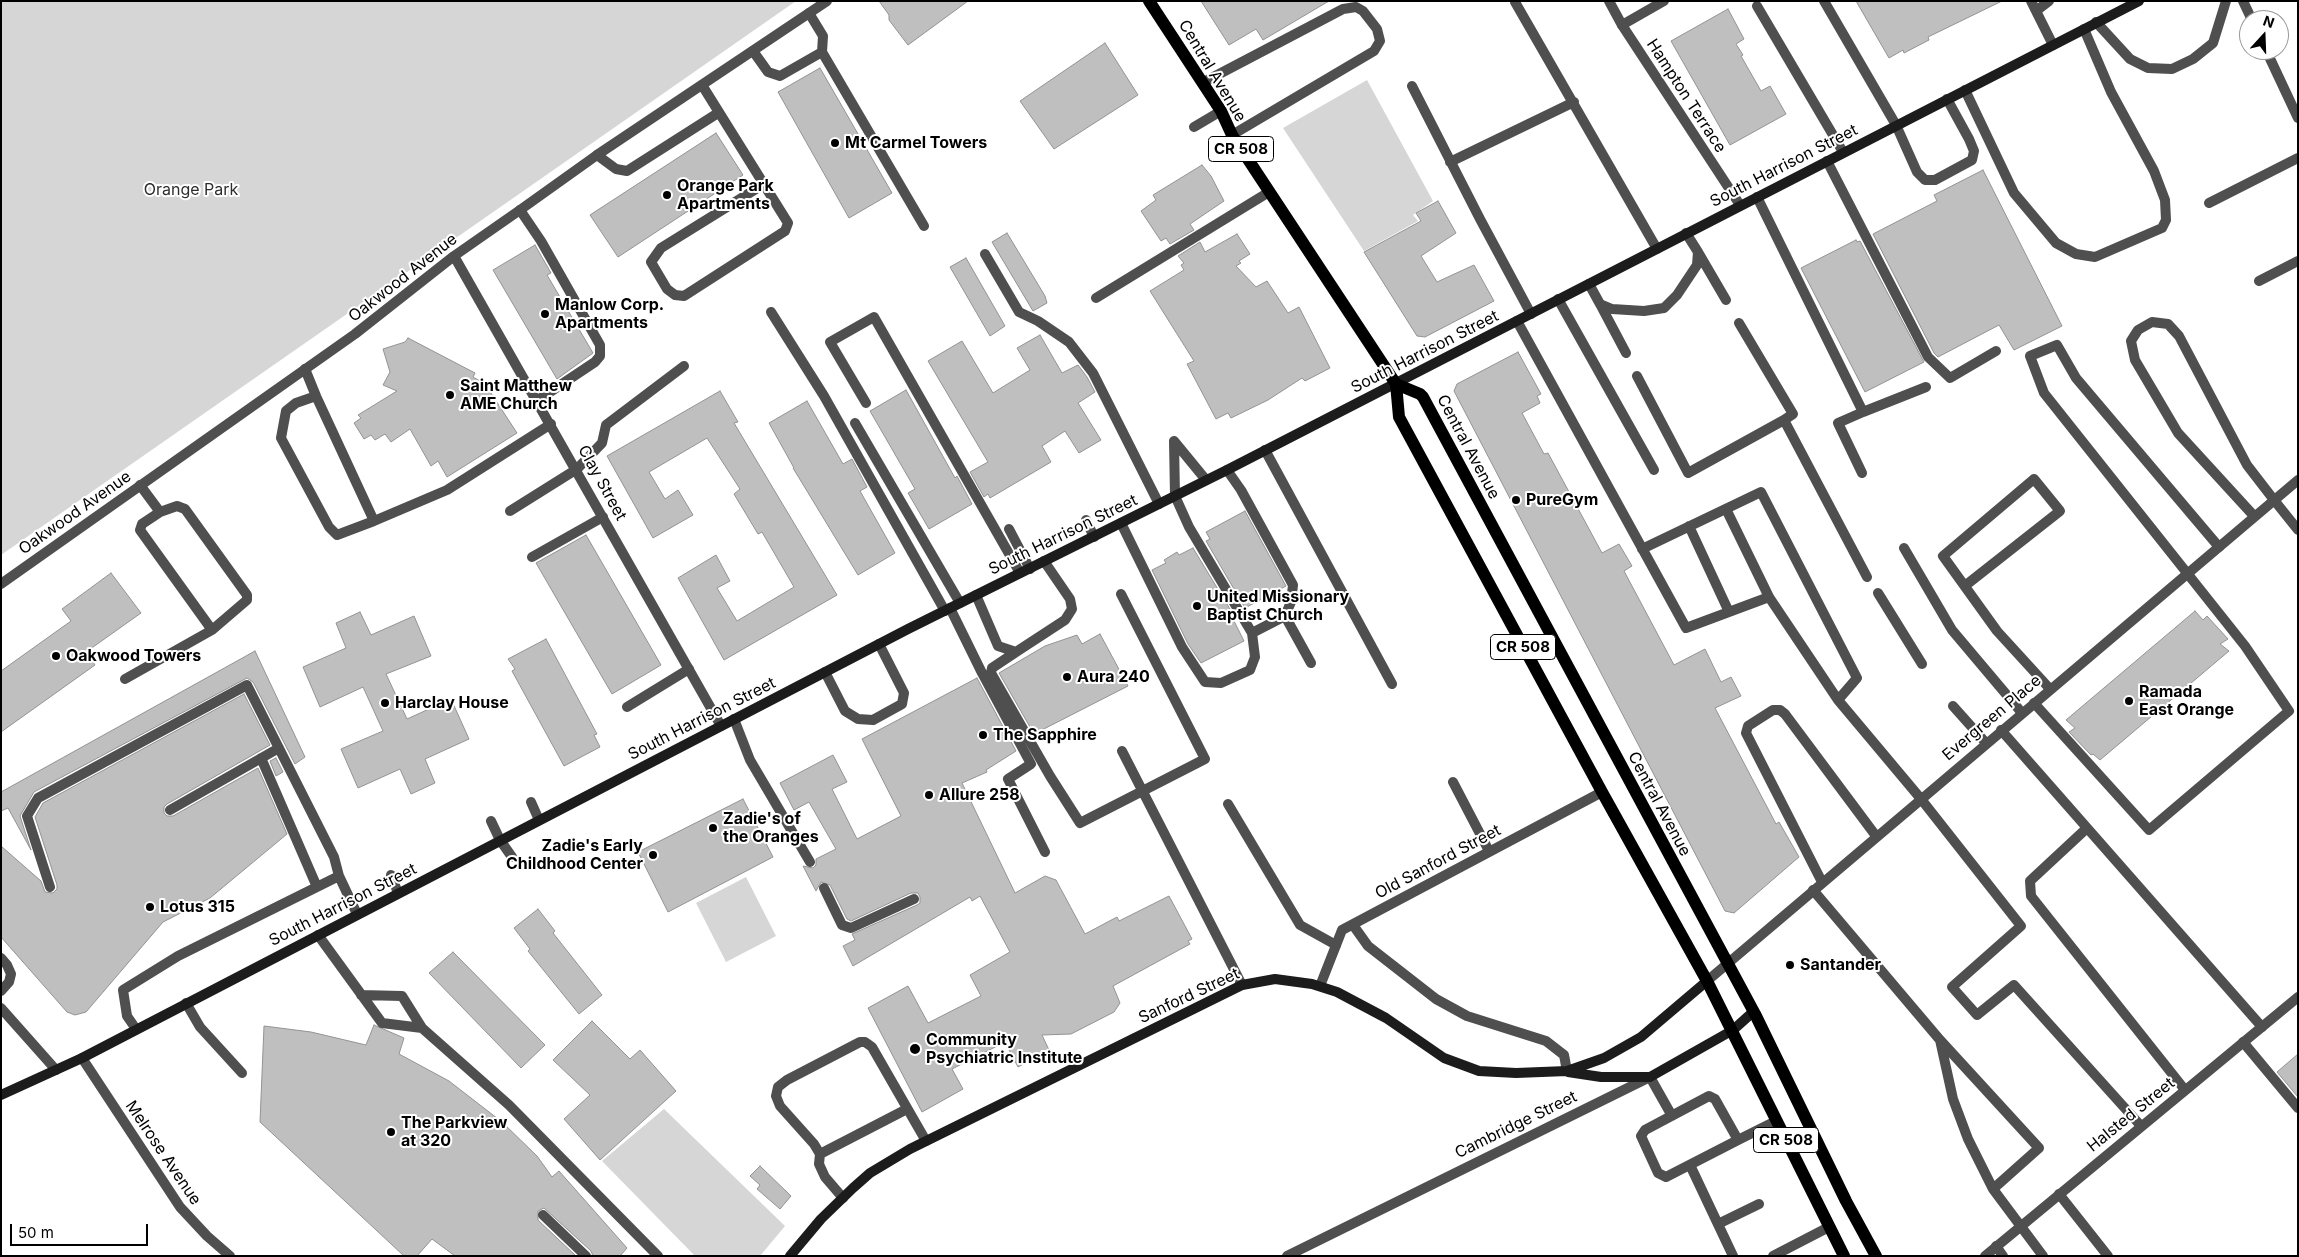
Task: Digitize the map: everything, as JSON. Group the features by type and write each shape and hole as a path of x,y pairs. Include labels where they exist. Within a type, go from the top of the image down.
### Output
{"main road":[{"name":"Central Avenue","path":"1150,1 1221,111 1232,135 1396,384 1399,417 1733,1030 1844,1256"},
{"name":"South Harrison Street","path":"1,1095 82,1058 947,609 1396,384 2136,2"},
{"name":"Central Avenue","path":"1396,384 1420,394 1753,1012 1846,1201 1876,1256"},
{"name":"Sanford Street","path":"790,1256 821,1219 870,1173 926,1141 1242,985 1275,979 1320,986 1337,992 1386,1018 1444,1058 1479,1071 1516,1073 1567,1071 1604,1058 1641,1037 1707,981"},
{"name":"Cambridge Street","path":"1650,1077 1733,1030 1753,1012"},
{"path":"1567,1071 1601,1077 1650,1077"}],"street":[{"name":"Oakwood Avenue","path":"1,584 355,334 454,256 598,155 827,1"},
{"name":"Hampton Terrace","path":"1609,1 1622,25 1740,205"},
{"path":"1622,25 1664,1"},
{"path":"1824,1 1896,125 1917,172 1925,180 1935,180 1972,160 1974,151 1947,99"},
{"path":"2031,1 2053,45"},
{"path":"2036,11 2049,1"},
{"path":"2096,22 2130,60 2148,68 2172,69 2193,59 2213,43 2226,1"},
{"path":"1515,2 1657,249"},
{"path":"1757,6 1844,152"},
{"path":"1202,83 1343,9 1356,7 1363,11 1377,29 1380,41 1374,51 1232,135"},
{"path":"809,13 823,36 822,52 924,226"},
{"path":"1965,90 2014,193 2056,242 2076,254 2095,257 2162,228 2166,220 2165,200 2154,171 2111,92 2084,29"},
{"path":"753,51 768,72 780,76 822,52"},
{"path":"2271,60 2298,118"},
{"path":"702,85 718,113 764,184 788,223 785,231 684,296 675,295 667,289 651,262 661,248 764,184"},
{"path":"1412,86 1531,314"},
{"path":"1450,162 1574,102"},
{"path":"1194,127 1221,111"},
{"path":"598,155 616,169 627,171 718,113"},
{"path":"2209,203 2298,158"},
{"path":"1827,161 1928,357 1950,378 1996,351"},
{"path":"1096,298 1269,192"},
{"path":"1757,197 1863,412"},
{"path":"520,210 541,241 600,345 600,356 596,362 538,400"},
{"path":"1686,233 1726,300"},
{"path":"1600,304 1612,309 1644,311 1664,308 1677,295 1697,265 1698,252"},
{"path":"985,254 1019,312 1069,342 1093,373 1159,504"},
{"name":"Clay Street","path":"454,256 538,400 721,726"},
{"path":"2260,281 2298,261"},
{"path":"1589,284 1626,353"},
{"path":"1558,300 1654,470"},
{"path":"771,312 824,396 947,609 1031,764 1008,779 1045,852"},
{"path":"866,403 830,342 874,317 1025,571"},
{"path":"1517,321 1686,628 1769,597"},
{"path":"2254,516 2178,433 2135,360 2131,341 2138,330 2152,322 2168,324 2179,336 2247,464 2298,530"},
{"path":"1637,376 1688,474 1793,414 1739,323"},
{"path":"2034,703 2149,830 2289,710 2245,646 2044,393 2030,356 2057,345 2076,378 2219,547"},
{"path":"510,511 576,469 602,443 606,425 684,366"},
{"path":"305,369 374,522"},
{"path":"1862,473 1838,423 1926,387"},
{"path":"316,396 296,404 286,411 281,438 330,527 338,535 374,522 447,490 551,424"},
{"path":"1784,420 1867,577"},
{"path":"855,423 960,603"},
{"path":"1121,523 1182,648 1205,682 1221,683 1250,670 1256,657 1252,633 1189,527 1175,496 1174,440 1206,480"},
{"path":"1265,450 1392,684"},
{"path":"1227,470 1250,505 1293,585 1291,602 1285,616 1252,633"},
{"path":"1966,585 2060,511 2034,479 1943,556 1966,585 1997,631 2050,689"},
{"name":"Evergreen Place","path":"1707,981 1920,798 2298,480"},
{"path":"140,485 160,512"},
{"path":"1642,549 1761,492 1857,678 1838,700"},
{"path":"125,679 212,630 247,600 248,595 185,509 177,506 160,512 142,524 140,530 212,630"},
{"path":"1726,509 1769,597 1838,700 1920,798 2021,926 1952,987 1977,1016 2014,986 2142,1126"},
{"path":"532,557 603,517"},
{"path":"1086,520 1094,537"},
{"path":"1689,526 1729,612"},
{"path":"1009,529 1025,571"},
{"path":"1904,548 1952,630 2022,713"},
{"path":"1044,561 1070,599 1072,609 1065,620 992,668 992,673 1050,776 1080,823 1205,759 1121,594"},
{"path":"1878,593 1922,664"},
{"path":"976,595 998,646 1016,652"},
{"path":"1285,616 1311,664"},
{"path":"825,672 845,710 858,719 870,721 902,704 904,693 879,644"},
{"path":"626,707 689,670"},
{"path":"50,887 27,816 38,798 247,685 334,857 339,876 357,914"},
{"path":"1953,706 1986,743"},
{"path":"1822,882 1746,734 1748,726 1773,710 1780,710 1785,714 1876,836"},
{"path":"734,719 750,760 810,862"},
{"path":"2001,730 2262,1027"},
{"path":"170,810 279,748"},
{"path":"1122,751 1242,985"},
{"path":"261,758 317,887"},
{"path":"1453,782 1489,851"},
{"name":"Old Sanford Street","path":"1320,986 1342,930 1602,792"},
{"path":"531,802 539,820"},
{"path":"1228,804 1300,925 1336,945"},
{"path":"492,821 500,840 512,857"},
{"path":"2087,828 2030,881 2031,896 2185,1090"},
{"path":"391,875 398,893"},
{"path":"136,1029 127,1016 123,990 178,956 339,876"},
{"path":"824,888 842,925 851,928 914,899"},
{"path":"1813,890 1940,1040 2039,1148 1993,1189"},
{"path":"1353,925 1368,946 1436,999 1467,1016 1546,1041 1564,1055 1567,1071"},
{"path":"318,934 382,1024 422,1028"},
{"path":"1,958 11,974 9,982 1,991"},
{"path":"361,995 402,996 422,1028 509,1105 658,1256"},
{"name":"Halsted Street","path":"1985,1256 2298,997"},
{"path":"186,1003 200,1027 242,1073"},
{"path":"1,1008 56,1070"},
{"path":"1940,1040 1956,1107 1968,1139 1993,1189 2043,1256"},
{"path":"843,1198 825,1177 819,1164 820,1154 814,1144 780,1106 776,1096 778,1087 787,1080 860,1042 872,1047 926,1141"},
{"path":"2243,1042 2298,1108"},
{"name":"Melrose Avenue","path":"82,1058 180,1207 207,1236 230,1256"},
{"path":"1650,1077 1672,1116"},
{"name":"Cambridge Street","path":"1287,1256 1650,1077"},
{"path":"1738,1140 1716,1099 1709,1096 1645,1130 1641,1136 1658,1173 1666,1177 1690,1165 1738,1140 1776,1120"},
{"path":"820,1154 908,1109"},
{"path":"1690,1165 1733,1256"},
{"path":"2059,1194 2108,1256"},
{"path":"1718,1224 1758,1204"},
{"path":"543,1215 586,1256"},
{"path":"1776,1255 1829,1227"},
{"path":"1996,1246 2003,1256"}],"green space":[{"name":"Orange Park","path":"1,1 796,1 1,555"},
{"path":"1367,80 1433,201 1413,215 1418,221 1364,251 1283,128"},
{"path":"746,877 776,936 726,962 696,903"},
{"path":"664,1109 785,1226 760,1256 695,1256 602,1161"}],"building":[{"path":"879,1 968,1 908,45 889,20 889,15"},
{"path":"1201,1 1329,1 1263,40 1256,29 1229,45"},
{"path":"1856,1 2002,1 1928,37 1929,40 1904,53 1903,50 1889,58"},
{"path":"1728,9 1744,39 1736,44 1743,55 1741,56 1761,91 1770,86 1786,114 1730,145 1671,41"},
{"path":"1105,43 1138,95 1054,149 1020,101"},
{"name":"Mt Carmel Towers","path":"820,68 892,193 849,218 778,92"},
{"name":"Orange Park Apartments","path":"716,133 743,175 618,257 590,215"},
{"path":"1202,165 1211,176 1224,201 1190,224 1194,230 1170,244 1166,238 1161,241 1141,211 1156,200 1153,195"},
{"path":"1983,170 2062,326 2014,350 1999,325 1938,357 1934,353 1873,234 1937,201 1934,195"},
{"path":"1438,201 1456,233 1421,256 1437,282 1474,265 1494,301 1425,337 1417,336 1364,252 1421,221 1416,213"},
{"path":"1007,233 1045,296 1047,303 1033,311 992,242"},
{"path":"1237,234 1250,254 1239,261 1241,263 1236,266 1256,287 1267,281 1288,313 1299,307 1330,368 1305,381 1302,378 1268,400 1231,418 1228,413 1216,419 1187,364 1194,361 1150,291 1184,270 1181,265 1184,263 1178,256 1200,242 1205,252"},
{"path":"1856,240 1857,242 1860,241 1924,362 1865,392 1801,268"},
{"name":"Manlow Corp. Apartments","path":"535,245 551,273 547,275 593,353 557,379 493,270"},
{"path":"966,258 1005,326 990,336 950,267"},
{"path":"1040,335 1062,373 1078,365 1087,377 1095,392 1078,403 1101,440 1079,453 1065,431 1042,446 1051,462 990,498 988,494 984,497 970,472 988,462 928,361 962,341 993,393 1030,370 1017,348"},
{"name":"Saint Matthew AME Church","path":"408,338 475,373 473,377 485,384 517,433 447,477 438,461 431,466 410,429 391,442 385,434 375,440 371,435 364,439 354,423 361,418 358,415 397,391 383,385 390,372 383,349 405,342"},
{"path":"1518,352 1541,394 1537,396 1540,403 1522,413 1544,454 1548,453 1602,553 1619,544 1632,566 1624,571 1674,665 1705,649 1721,682 1731,677 1741,696 1715,708 1776,824 1779,822 1799,857 1734,913 1725,911 1454,391 1457,384"},
{"path":"906,390 955,478 957,476 972,504 929,529 908,493 915,489 870,411"},
{"path":"720,391 738,422 734,423 837,595 724,660 678,578 716,555 730,581 717,588 737,621 794,587 762,532 758,534 734,494 740,489 707,438 649,472 665,499 678,490 693,515 653,538 607,456"},
{"path":"807,401 843,464 852,459 867,487 860,491 895,553 858,575 793,468 769,423"},
{"path":"1245,511 1286,586 1245,608 1206,541 1210,539 1206,532"},
{"path":"586,535 661,665 612,694 536,563"},
{"name":"United Missionary Baptist Church","path":"1193,548 1233,614 1231,615 1244,641 1201,663 1188,644 1152,570 1166,563 1164,560 1177,552 1179,555"},
{"name":"Oakwood Towers","path":"111,573 141,613 86,652 95,665 1,732 1,671 71,621 62,609"},
{"name":"Ramada East Orange","path":"2195,611 2203,620 2207,616 2228,639 2220,644 2229,651 2100,760 2093,754 2091,755 2069,732 2075,728 2066,720"},
{"name":"Harclay House","path":"360,612 371,635 414,616 431,656 386,674 407,719 451,699 469,739 425,759 435,783 411,794 400,769 358,788 341,749 383,731 363,687 320,707 303,667 346,648 336,623"},
{"name":"Aura 240","path":"1100,634 1128,686 1034,734 999,673 1045,646 1077,635 1082,644"},
{"path":"546,639 597,734 594,735 600,747 564,766 512,671 515,669 508,659"},
{"path":"255,651 305,757 295,764 253,682 247,678 34,792 20,816 31,850 8,808 1,811 1,792"},
{"path":"977,678 1016,751 986,770 987,772 962,783 1015,893 1045,876 1056,880 1085,934 1117,917 1119,921 1169,896 1192,939 1188,941 1190,944 1113,986 1120,1003 1114,1012 1071,1034 1042,1035 1049,1050 1018,1067 1005,1042 952,1069 963,1089 922,1112 868,1008 908,986 928,1023 981,996 970,975 1010,952 980,896 972,901 970,897 853,966 843,946 855,940 852,934 917,905 920,903 920,897 918,893 911,893 851,921 847,919 830,885 821,882 816,891 803,866 813,868 816,865 816,859 836,849 809,802 794,810 780,783 833,755 847,782 832,789 857,839 901,816 862,739"},
{"path":"244,694 270,745 167,804 164,807 164,813 167,816 173,816 258,768 287,834 210,898 163,922 86,1012 75,1015 67,1012 1,937 1,846 41,881 45,892 53,893 57,889 57,885 35,817 43,803"},
{"path":"276,758 283,772 276,776 270,761"},
{"path":"743,799 773,857 668,912 638,852"},
{"path":"538,909 555,931 553,933 602,995 579,1014 528,951 530,949 514,928"},
{"path":"453,952 545,1045 521,1068 429,973"},
{"path":"592,1021 630,1059 640,1050 676,1091 600,1160 564,1119 590,1095 553,1060"},
{"name":"The Parkview at 320","path":"374,1025 404,1038 399,1054 449,1081 502,1122 537,1156 552,1177 559,1171 627,1248 620,1256 593,1256 591,1251 544,1208 538,1211 538,1220 576,1256 455,1256 432,1239 417,1256 404,1256 260,1122 264,1026 311,1032 366,1045"},
{"path":"2298,1054 2298,1097 2277,1072"},
{"path":"760,1166 791,1196 780,1209 757,1189 760,1185 750,1176"}],"place":[{"name":"Mt Carmel Towers","path":"835,143"},
{"name":"Orange Park Apartments","path":"667,195"},
{"name":"Manlow Corp. Apartments","path":"545,314"},
{"name":"Saint Matthew AME Church","path":"450,395"},
{"name":"PureGym","path":"1516,500"},
{"name":"United Missionary Baptist Church","path":"1197,606"},
{"name":"Oakwood Towers","path":"56,656"},
{"name":"Aura 240","path":"1067,677"},
{"name":"Ramada East Orange","path":"2129,701"},
{"name":"Harclay House","path":"385,703"},
{"name":"The Sapphire","path":"983,735"},
{"name":"Allure 258","path":"929,795"},
{"name":"Zadie's of the Oranges","path":"713,828"},
{"name":"Zadie's Early Childhood Center","path":"653,855"},
{"name":"Lotus 315","path":"150,907"},
{"name":"Santander","path":"1790,965"},
{"name":"Community Psychiatric Institute","path":"915,1049"},
{"name":"The Parkview at 320","path":"391,1132"}]}
